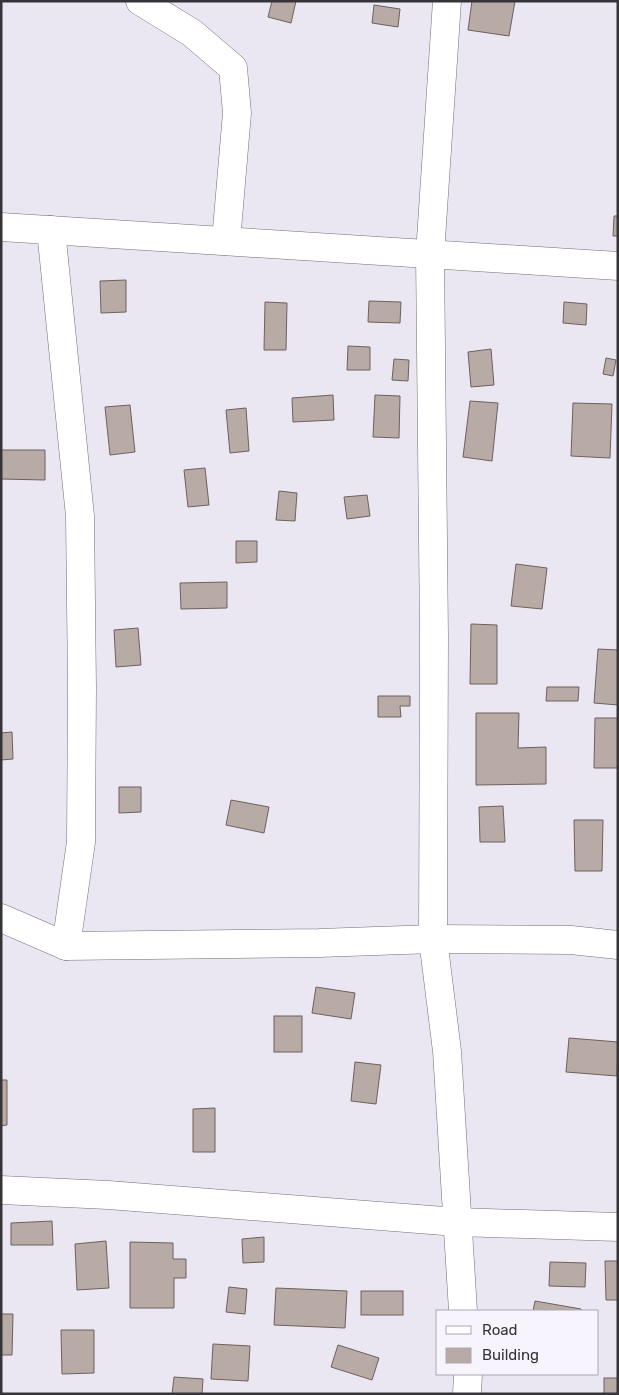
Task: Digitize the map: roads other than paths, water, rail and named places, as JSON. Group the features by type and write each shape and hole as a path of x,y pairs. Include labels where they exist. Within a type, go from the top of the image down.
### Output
{"street":[{"path":"140,1 192,33 233,68 237,113 226,241"},
{"path":"447,1 430,254 434,636 433,938 447,1051 463,1310"},
{"path":"1,227 618,266"},
{"path":"52,230 80,525 81,842 66,946"},
{"path":"1,918 66,946 319,943 433,938 571,940 618,945"},
{"path":"1,1190 108,1195 457,1222 618,1227"},
{"path":"467,1394 468,1375"}]}
